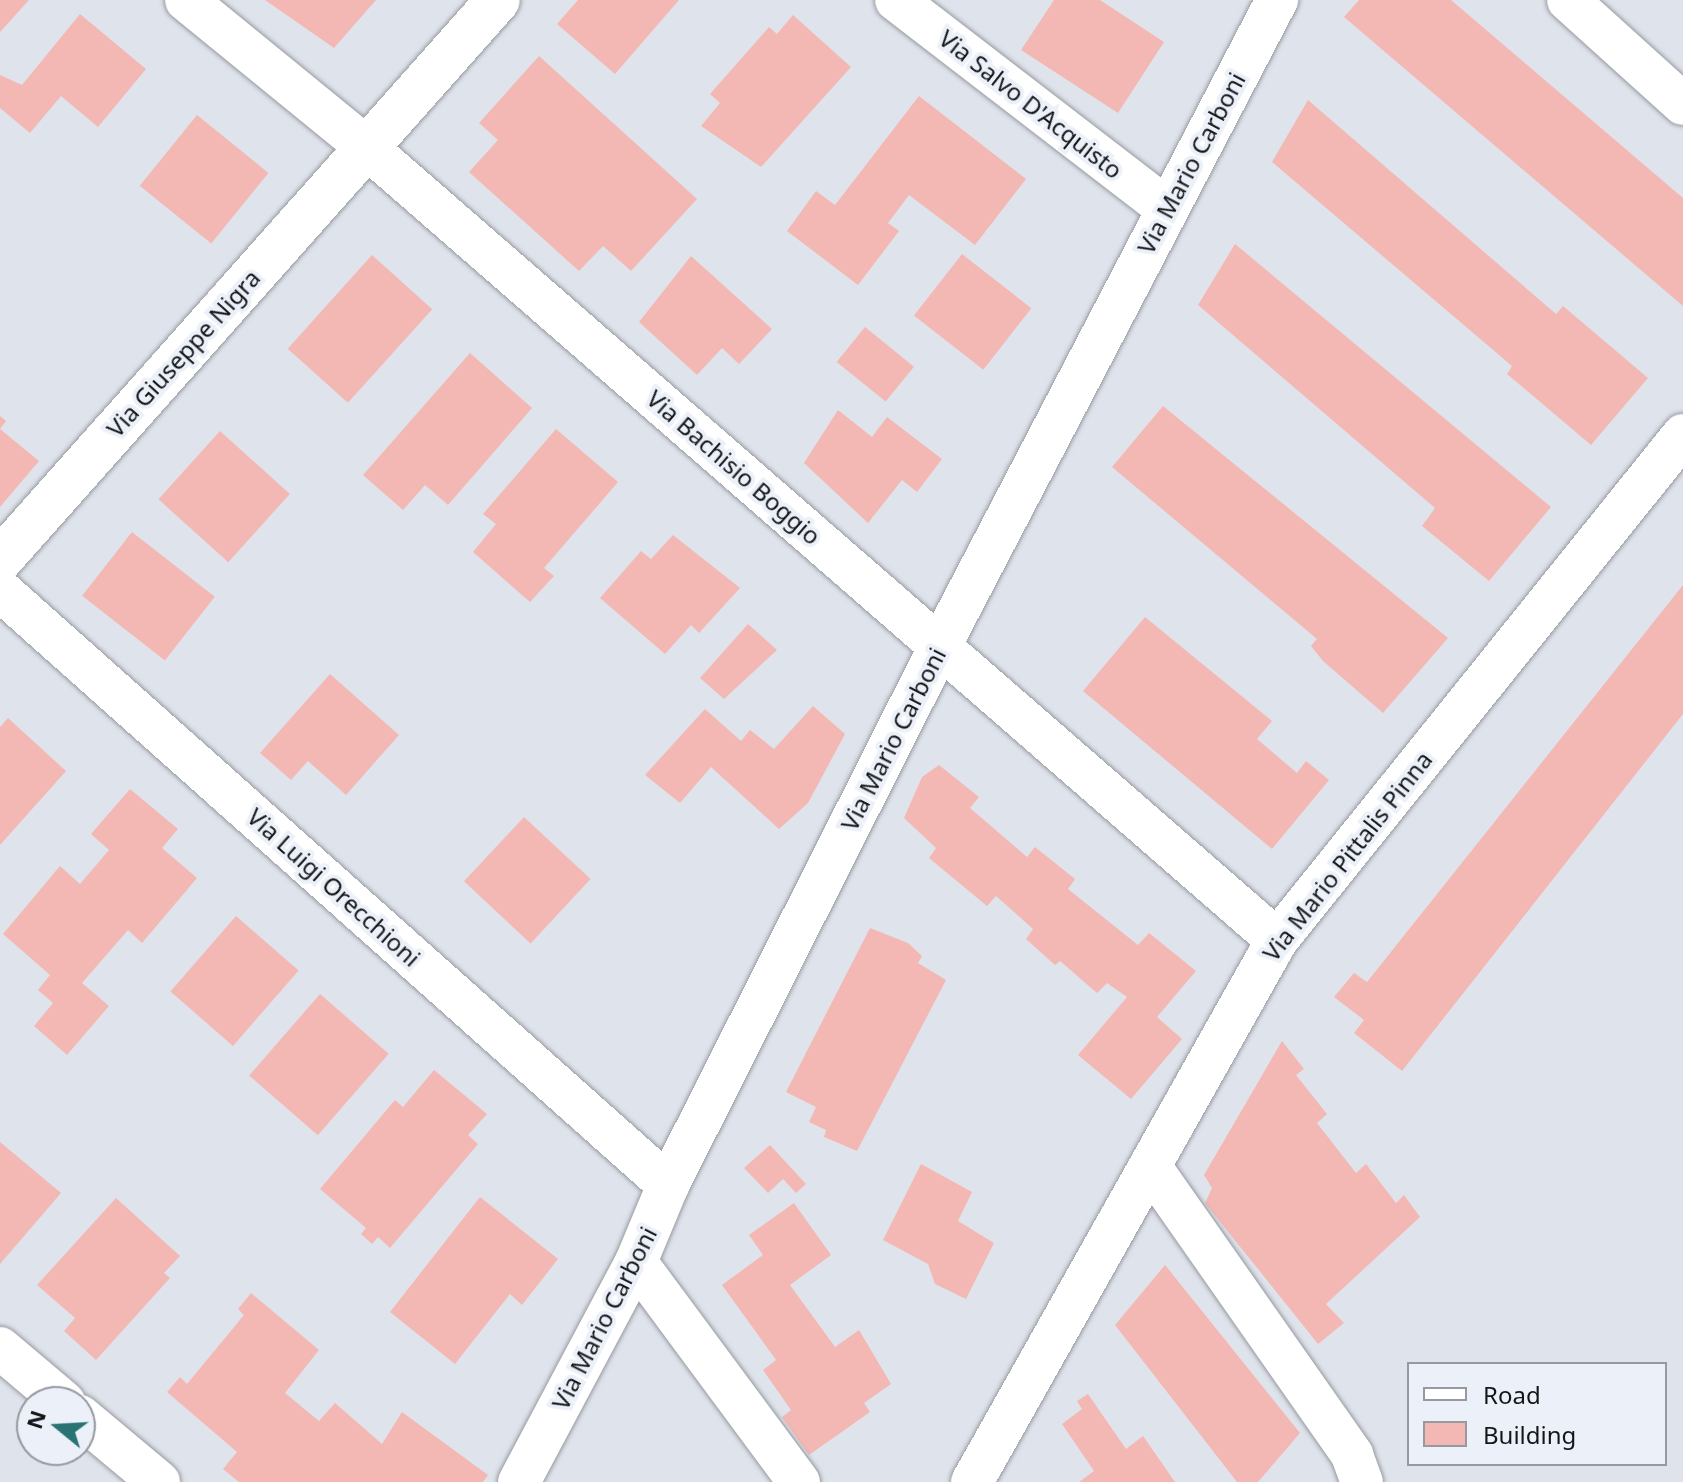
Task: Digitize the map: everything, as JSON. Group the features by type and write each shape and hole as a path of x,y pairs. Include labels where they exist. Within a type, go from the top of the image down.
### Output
{"street":[{"name":"Via Bachisio Boggio","path":"186,0 366,147 1277,940"},
{"name":"Via Giuseppe Nigra","path":"0,560 498,0"},
{"name":"Via Salvo D'Acquisto","path":"896,0 1167,209"},
{"name":"Via Mario Carboni","path":"519,1482 636,1262 668,1185 940,646 1277,0"},
{"path":"1568,0 1683,104"},
{"name":"Via Mario Pittalis Pinna","path":"972,1482 1277,940 1683,435"},
{"name":"Via Luigi Orecchioni","path":"0,590 668,1185"},
{"path":"1150,1166 1352,1455 1362,1482"},
{"path":"636,1262 799,1482"},
{"path":"0,1348 45,1386"},
{"path":"96,1429 159,1482"}],"building":[{"path":"0,0 29,0 0,32"},
{"path":"265,0 376,0 334,48"},
{"path":"578,0 679,0 615,74 557,24"},
{"path":"1054,0 1100,0 1164,42 1118,113 1021,50"},
{"path":"1359,0 1451,0 1683,198 1683,306 1344,17"},
{"path":"80,14 146,69 98,127 61,96 30,133 0,108 0,75 22,85"},
{"path":"793,15 851,67 761,167 701,126 720,103 710,94 769,27 777,34"},
{"path":"539,56 697,199 631,271 603,246 579,271 469,172 498,140 479,123"},
{"path":"919,96 1026,179 975,245 909,195 888,223 899,231 858,285 787,231 816,191 835,205"},
{"path":"1308,100 1556,314 1563,306 1648,378 1591,445 1507,374 1512,366 1272,162"},
{"path":"197,115 268,173 211,244 140,186"},
{"path":"1235,244 1551,507 1489,581 1422,526 1435,508 1198,305"},
{"path":"962,254 1031,308 983,370 914,315"},
{"path":"372,255 432,309 348,403 288,349"},
{"path":"691,256 772,329 739,364 722,348 697,375 639,322"},
{"path":"865,327 914,367 886,402 837,362"},
{"path":"470,353 532,408 448,505 425,485 403,510 363,475"},
{"path":"1163,406 1448,638 1383,713 1323,661 1311,646 1317,639 1112,467"},
{"path":"838,410 872,437 887,417 942,459 917,492 902,480 868,523 804,463"},
{"path":"0,429 39,461 0,507"},
{"path":"556,429 618,482 544,568 554,576 530,602 473,552 496,524 483,514"},
{"path":"220,431 290,494 228,562 158,499"},
{"path":"132,532 215,597 165,660 82,596"},
{"path":"673,535 740,588 699,633 691,625 665,654 600,598 641,551 651,559"},
{"path":"1683,585 1683,714 1402,1071 1354,1033 1364,1020 1334,997 1354,973 1367,982"},
{"path":"1145,617 1272,721 1257,739 1297,773 1306,761 1329,780 1272,849 1083,691"},
{"path":"748,624 777,650 724,699 700,678"},
{"path":"330,674 399,735 346,795 308,761 291,780 260,753"},
{"path":"813,706 845,734 808,803 779,829 711,767 680,803 645,775 705,709 741,741 750,730 774,749"},
{"path":"8,718 66,771 0,845 0,727"},
{"path":"939,765 979,797 970,808 1027,857 1035,847 1075,879 1068,889 1138,945 1149,933 1196,971 1157,1017 1182,1039 1131,1099 1078,1055 1127,997 1107,983 1097,993 1060,961 1055,965 1026,939 1033,929 996,896 987,906 929,858 936,848 904,818 922,777"},
{"path":"130,789 178,829 162,848 197,878 142,943 128,930 82,983 109,1006 67,1055 34,1026 53,1003 38,990 50,975 3,934 60,866 80,884 109,850 91,834"},
{"path":"524,817 591,879 531,943 464,881"},
{"path":"236,916 299,970 233,1046 170,991"},
{"path":"870,928 908,943 922,956 918,963 946,980 857,1151 824,1137 826,1130 809,1122 816,1107 786,1092"},
{"path":"320,994 389,1054 318,1135 249,1076"},
{"path":"1282,1041 1304,1069 1296,1075 1327,1114 1317,1123 1356,1173 1366,1164 1396,1203 1404,1195 1420,1217 1326,1304 1344,1323 1318,1344 1205,1203 1212,1188 1204,1175"},
{"path":"434,1070 487,1114 468,1135 478,1144 390,1248 378,1237 372,1244 361,1234 366,1228 320,1189 395,1100 403,1107"},
{"path":"0,1142 61,1193 0,1264"},
{"path":"770,1145 806,1184 796,1193 783,1179 768,1193 744,1168"},
{"path":"921,1164 972,1192 958,1221 994,1243 966,1299 935,1284 928,1264 883,1240"},
{"path":"480,1197 558,1259 522,1305 510,1294 455,1364 390,1312"},
{"path":"116,1198 180,1256 164,1273 170,1278 96,1360 64,1331 75,1318 37,1285"},
{"path":"794,1203 831,1255 790,1285 835,1347 859,1330 891,1384 864,1403 870,1412 809,1455 782,1417 791,1410 763,1370 776,1360 722,1285 763,1255 749,1235"},
{"path":"1165,1265 1300,1433 1258,1482 1237,1482 1115,1325"},
{"path":"251,1293 319,1350 285,1393 319,1421 335,1403 382,1444 402,1412 488,1475 483,1482 239,1482 223,1469 237,1452 167,1392 180,1377 187,1384 244,1315 238,1309"},
{"path":"1088,1394 1126,1449 1143,1436 1175,1482 1079,1482 1094,1471 1062,1424 1082,1409 1077,1401"}]}
